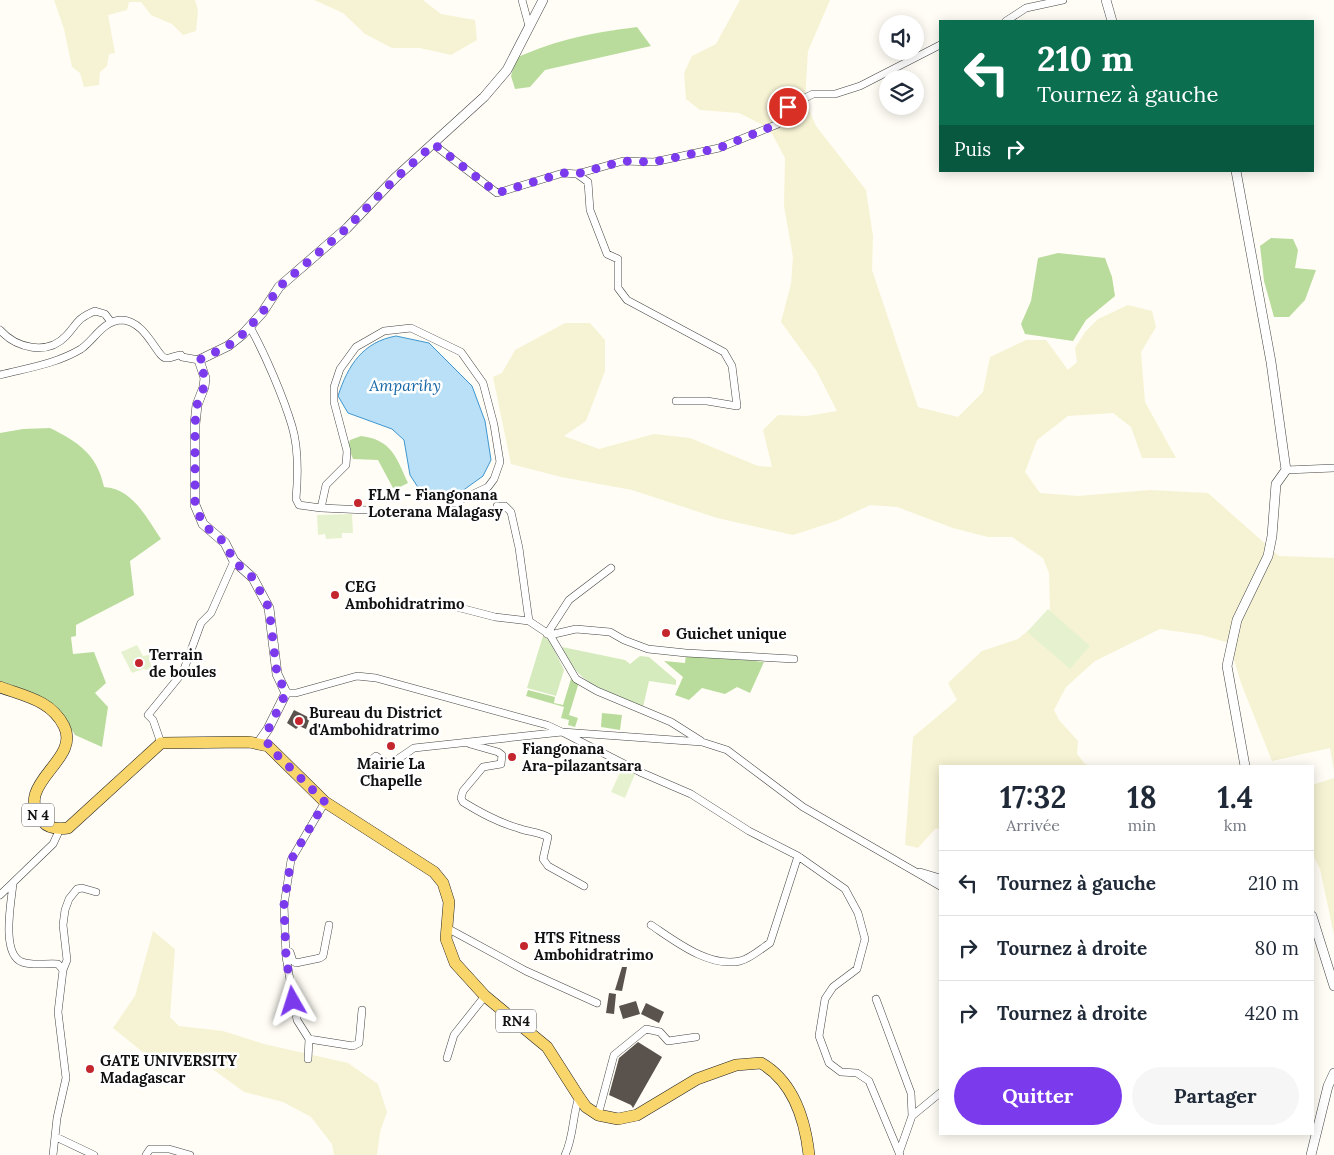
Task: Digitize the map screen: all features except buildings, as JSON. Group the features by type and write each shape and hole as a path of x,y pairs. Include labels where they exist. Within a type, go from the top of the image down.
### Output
{"main road":[{"name":"N 4","path":"0,686 34,698 49,707 65,726 66,739 63,750 34,793 36,812 46,825 60,829 68,828 161,743"},
{"path":"161,743 259,743"},
{"name":"RN4","path":"259,743 325,802 440,878 449,902 448,950 455,963 485,996 546,1047 586,1107 598,1115"},
{"path":"598,1115 618,1119 637,1115 697,1079 736,1065 761,1063 779,1078 797,1104 804,1121 809,1155"}],"street":[{"path":"522,0 529,26"},
{"path":"0,376 36,368 81,348 110,322 123,320 137,326 148,335 162,357 167,359 181,355 182,358 199,360 228,346 250,327 279,287 347,228 396,178 484,97 507,70 519,50 543,0"},
{"path":"1008,20 1026,8 1063,0"},
{"path":"1106,0 1112,20"},
{"path":"434,144 497,193 563,173 577,174 623,161 654,162 719,148 778,124 788,107 814,94 835,94 860,86 939,46"},
{"path":"1236,172 1271,362 1286,470 1276,484 1272,536 1268,556 1237,620 1229,650 1227,666 1245,765"},
{"path":"577,174 588,182 590,210 607,254 618,259 618,288 627,300 724,352 732,366 737,406 707,401 676,401"},
{"path":"0,330 7,338 28,348 47,347 65,337 76,321 95,312 105,314 110,322"},
{"path":"250,327 259,343 292,427 297,459 296,499 299,504 321,508 366,510"},
{"path":"321,508 326,485 346,465 348,450 334,402 334,387 340,369 347,356 363,343 384,331 411,328 461,352 483,383 494,425 500,462 494,479 488,487 454,503"},
{"path":"199,360 205,378 204,387 197,405 195,424 195,505 203,524 225,543 234,561 253,578 269,608 277,674 286,693"},
{"path":"1286,470 1334,468"},
{"path":"497,506 505,506 511,512 529,622"},
{"path":"161,743 153,720 148,715 183,672 201,623 211,613 234,561"},
{"path":"549,635 569,600 612,568"},
{"path":"445,604 529,622 549,635 576,679 597,691 671,722 702,742"},
{"path":"549,635 576,629 610,632 624,640 648,649 794,659"},
{"path":"286,693 296,693 357,676 376,678 546,725 640,772 691,794 749,831 798,856 845,889 858,913 865,940 857,969 834,987 825,999 819,1036 829,1063 842,1072 857,1073 869,1082 899,1154"},
{"path":"259,743 268,730 286,693"},
{"path":"366,764 376,756 386,763 392,764 414,748 562,732 702,742 727,750 803,807 939,885"},
{"path":"468,743 502,755 499,766 483,768 476,774 463,791 461,798 463,802 490,818 520,829 541,833 548,837 543,859 548,866 584,886"},
{"path":"308,1059 309,1039 297,1020 286,950 284,905 291,860 325,802"},
{"path":"0,895 53,844 60,829"},
{"path":"651,926 684,947 716,960 741,961 770,943 798,856"},
{"path":"913,870 939,878"},
{"path":"13,884 9,946 14,957 23,963 58,964 62,970"},
{"path":"53,1155 57,1118 66,1078 58,1012 62,970 67,960 63,925 69,899 73,892 82,888 96,892"},
{"path":"1314,922 1334,986"},
{"path":"286,950 290,952 296,963 320,958 329,925"},
{"path":"447,928 526,971 598,1003"},
{"path":"447,1058 454,1036 485,996"},
{"path":"876,999 911,1092 912,1116 899,1154"},
{"path":"309,1039 353,1046 358,1043 362,1010"},
{"path":"598,1115 614,1055 639,1034 646,1029 660,1032 668,1041 696,1037"},
{"path":"1311,1155 1328,1086 1334,1073"},
{"path":"912,1116 939,1094"},
{"path":"565,1155 573,1136 574,1110 579,1097"},
{"path":"56,1137 94,1155"},
{"path":"146,1155 150,1149 168,1149 190,1155"}],"shaded area":[{"path":"54,0 195,0 198,10 196,31 183,35 172,24 151,15 141,2 129,2 127,10 108,15 115,53 109,54 107,66 100,72 99,85 84,87 80,73 72,67 64,29"},
{"path":"314,0 423,0 441,14 475,20 477,40 451,55 420,48 392,48 365,34 343,13"},
{"path":"740,0 830,0 808,51 805,101 816,126 866,190 873,236 872,270 918,407 958,417 983,392 990,357 1026,340 1046,340 1068,370 1077,362 1075,348 1085,332 1098,319 1128,305 1152,311 1156,327 1141,352 1145,402 1176,458 1142,458 1131,427 1113,413 1068,416 1037,440 1025,472 1040,493 1078,496 1150,490 1208,493 1279,556 1334,558 1334,771 1330,748 1272,761 1241,683 1229,643 1202,635 1160,629 1095,661 1066,687 1054,710 1059,720 1078,741 1077,754 1085,764 1089,765 939,765 939,830 936,828 918,848 905,845 913,737 957,700 948,683 982,651 1018,639 1050,612 1049,573 1043,558 1012,537 988,537 953,528 897,507 870,505 836,521 793,535 717,518 632,490 561,477 511,464 493,377 502,373 515,350 565,323 590,323 605,340 605,371 586,421 564,436 599,449 654,434 690,438 758,466 772,467 763,430 778,415 807,416 837,411 816,370 781,322 791,284 793,257 784,206 785,158 769,128 739,113 700,110 686,99 684,73 692,56 716,44"},
{"path":"1334,778 1334,935 1320,869 1314,857 1314,784"},
{"path":"153,931 175,949 170,1017 179,1026 223,1031 264,1044 348,1063 378,1084 387,1112 380,1132 377,1155 334,1155 332,1144 311,1117 283,1102 244,1092 207,1065 155,1062 113,1028 135,996"}],"green space":[{"path":"637,27 651,46 545,70 530,87 515,89 511,76 516,58 546,46 575,38"},
{"path":"1271,238 1293,239 1298,250 1295,268 1316,270 1305,300 1289,317 1274,317 1264,281 1260,246"},
{"path":"1058,253 1105,258 1112,277 1115,296 1086,320 1073,341 1025,334 1021,324 1031,301 1038,258"},
{"path":"50,428 69,438 85,450 97,466 104,487 123,493 131,499 144,513 161,539 130,561 134,595 76,625 76,636 71,637 73,654 94,652 106,683 95,693 108,707 102,747 75,735 64,717 38,695 0,682 0,433 23,429"},
{"path":"361,436 380,441 392,451 408,483 393,488 378,460 353,459 348,446 350,440"},
{"path":"352,514 353,533 342,533 342,538 326,539 325,534 318,535 317,515"},
{"path":"1048,609 1090,646 1070,669 1027,632"},
{"path":"543,636 550,641 564,670 556,696 527,688"},
{"name":"Terrain de boules","path":"137,645 143,656 149,655 152,671 143,669 132,673 121,652"},
{"path":"562,647 625,660 630,664 640,656 649,657 676,680 676,685 649,681 643,707 606,692 585,679 568,660"},
{"path":"686,653 764,662 750,693 737,687 725,694 702,688 689,700 675,695 683,677 664,661 685,663"},
{"path":"571,679 579,682 569,715 578,718 575,727 568,725 569,720 561,718 564,707 526,696 528,690 555,697 554,703 563,705"},
{"path":"602,713 622,715 620,730 601,727"},
{"path":"622,768 635,774 625,798 611,792"}],"water":[{"name":"Amparihy","path":"396,336 429,343 472,386 485,421 491,460 483,476 458,494 433,498 421,492 410,475 404,440 392,429 348,413 338,396 347,374 358,357 374,344"}],"place":[{"name":"FLM - Fiangonana Loterana Malagasy","path":"358,503"},
{"name":"CEG Ambohidratrimo","path":"335,595"},
{"name":"Guichet unique","path":"666,633"},
{"name":"Terrain de boules","path":"139,663"},
{"name":"Bureau du District d'Ambohidratrimo","path":"299,721"},
{"name":"Mairie La Chapelle","path":"391,746"},
{"name":"Fiangonana Ara-pilazantsara","path":"512,757"},
{"name":"HTS Fitness Ambohidratrimo","path":"524,946"},
{"name":"GATE UNIVERSITY Madagascar","path":"90,1069"}],"route":[{"path":"293,1001 286,957 284,905 291,860 325,802 268,746 268,730 286,693 277,674 269,608 253,578 234,561 225,543 203,524 195,505 195,424 197,405 204,387 205,378 199,360 228,346 243,334 262,313 279,287 347,228 372,201 434,144 497,193 563,173 577,174 623,161 654,162 719,148 758,134 778,124 788,107"}]}
